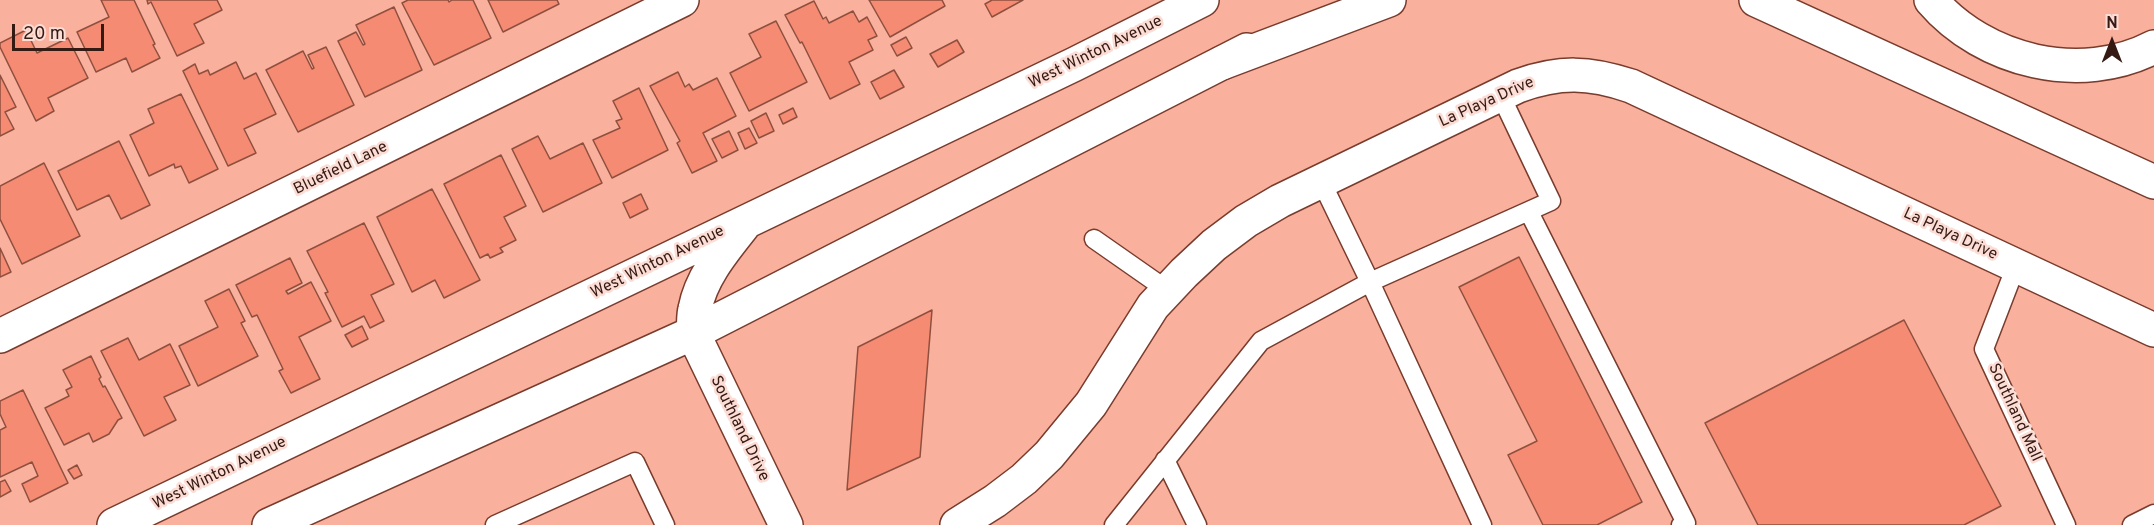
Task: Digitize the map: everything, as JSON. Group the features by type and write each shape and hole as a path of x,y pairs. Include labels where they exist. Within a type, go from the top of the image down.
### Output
{"main road":[{"name":"Bluefield Lane","path":"0,336 682,0"},
{"name":"West Winton Avenue","path":"114,525 1075,64 1202,0"},
{"path":"269,525 693,333 1342,0"},
{"path":"1222,63 1389,0"},
{"path":"1756,0 2154,182"},
{"path":"1931,0 1966,33 1999,50 2033,62 2069,66 2109,63 2154,47"},
{"name":"La Playa Drive","path":"957,525 981,511 1024,479 1054,449 1091,404 1139,324 1167,290 1200,257 1230,233 1280,201 1500,94 1534,80 1567,74 1584,74 1617,81 1645,92 2154,330"},
{"path":"693,333 695,309 703,286 717,258 748,220"},
{"name":"Southland Drive","path":"693,333 786,525"}],"lane":[{"path":"1114,525 1261,341 1370,282 1551,201 1500,94"},
{"path":"1321,181 1482,525"},
{"path":"1528,212 1684,524"},
{"path":"1094,239 1167,290"},
{"name":"Southland Mall","path":"2016,266 1984,349 2066,525"},
{"path":"1166,460 1197,525"},
{"path":"495,525 635,462 665,525"},
{"path":"2132,525 2154,514"}],"building":[{"path":"101,0 134,0 160,58 132,72 126,58 96,72 77,32 109,17"},
{"path":"147,0 217,0 222,10 194,24 204,43 177,56 151,2 148,4"},
{"path":"408,0 448,0 449,2 473,0 491,38 434,65 402,3"},
{"path":"488,0 557,0 559,4 503,32"},
{"path":"869,0 942,0 945,6 890,37"},
{"path":"992,0 1023,0 992,17 985,4"},
{"path":"814,1 823,19 826,17 829,23 853,11 859,22 867,17 877,36 868,40 873,50 849,62 860,84 830,99 802,42 800,43 785,15"},
{"path":"394,7 422,70 365,97 338,41 356,32 363,45 365,44 356,25"},
{"path":"776,21 807,82 749,111 730,73 761,57 749,34"},
{"path":"26,30 37,53 68,38 88,78 48,98 54,111 36,121 0,47 0,43"},
{"path":"906,37 912,48 897,56 891,45"},
{"path":"957,40 964,52 938,67 930,54"},
{"path":"326,47 354,105 298,132 266,70 303,51 312,69 314,68 308,55"},
{"path":"236,62 244,79 256,73 276,114 244,129 256,153 228,166 183,71 195,64 199,74 208,70 210,75"},
{"path":"894,70 904,87 880,99 871,82"},
{"path":"678,72 685,87 689,84 693,90 717,78 736,116 703,133 717,161 692,173 677,143 680,141 650,86"},
{"path":"0,75 16,107 5,112 14,129 0,136"},
{"path":"639,88 668,150 612,178 593,140 620,128 616,121 622,119 613,101"},
{"path":"181,94 218,169 189,183 181,166 175,168 174,164 149,176 130,135 154,123 148,109"},
{"path":"793,108 797,117 783,124 779,115"},
{"path":"766,113 774,131 759,138 751,121"},
{"path":"749,128 757,143 745,149 738,133"},
{"path":"729,131 738,150 722,158 712,139"},
{"path":"538,136 550,159 583,143 602,183 543,212 512,149"},
{"path":"119,141 150,205 121,219 109,195 77,210 58,171"},
{"path":"501,155 526,206 504,217 516,240 500,248 503,252 490,258 488,254 480,258 444,184"},
{"path":"44,163 80,236 22,264 0,219 0,186"},
{"path":"432,189 480,280 444,298 435,280 412,292 377,217"},
{"path":"641,194 648,209 630,218 623,203"},
{"path":"364,223 394,284 371,295 384,321 370,328 364,316 342,327 325,293 328,292 307,251"},
{"path":"0,248 11,272 0,277"},
{"path":"1519,257 1642,502 1597,525 1543,525 1508,455 1537,441 1459,287"},
{"path":"290,258 302,283 286,291 288,294 311,282 331,321 299,337 320,379 291,393 279,371 283,369 257,315 252,317 236,285"},
{"path":"229,289 245,321 241,323 258,356 198,386 179,346 218,327 205,301"},
{"path":"932,310 920,457 847,490 858,347"},
{"path":"1904,320 2001,506 1964,525 1758,525 1705,423"},
{"path":"362,326 368,339 352,347 345,335"},
{"path":"128,338 139,360 170,344 190,385 164,397 176,420 144,436 101,351"},
{"path":"91,356 103,387 105,386 122,418 118,420 109,434 93,442 89,433 64,445 45,408 69,396 66,390 72,387 63,370"},
{"path":"23,390 68,483 30,502 22,484 38,476 32,462 0,477 0,430 6,427 0,414 0,401"},
{"path":"77,465 82,475 74,479 68,470"},
{"path":"5,480 11,491 0,497 0,482"}]}
